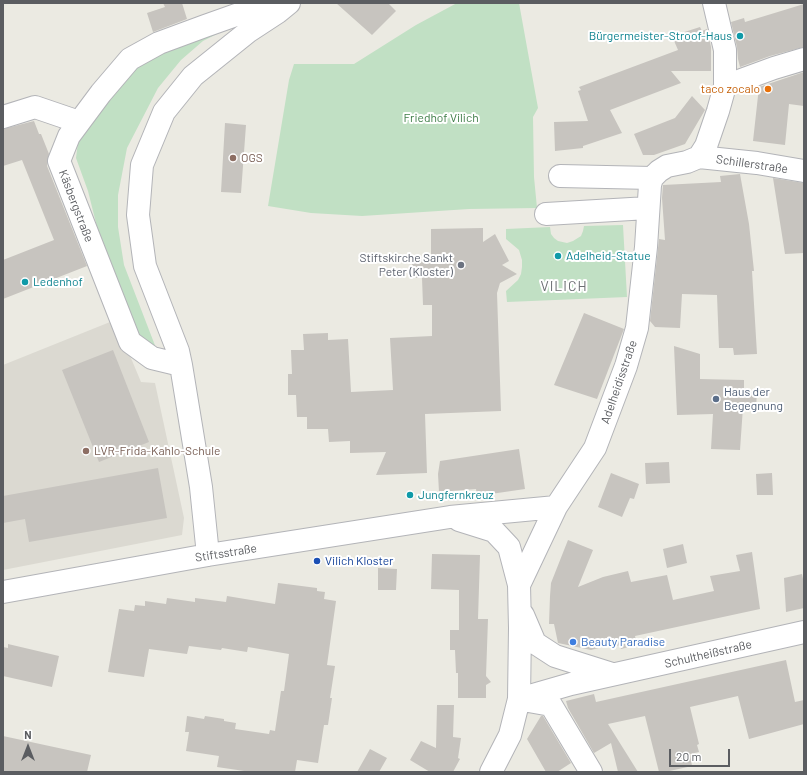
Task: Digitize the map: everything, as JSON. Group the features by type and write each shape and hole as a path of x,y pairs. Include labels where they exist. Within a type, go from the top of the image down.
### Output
{"street":[{"name":"Käsbergstraße","path":"181,365 152,358 130,342 58,161 69,136 100,94 130,59 159,43 270,3"},
{"path":"208,555 201,488 178,351 146,266 138,215 142,165 164,112 193,76 249,31 289,3"},
{"path":"560,176 652,178 667,166 687,162 699,157 706,146 725,86 725,50 714,3"},
{"path":"725,86 774,68 804,60"},
{"path":"3,117 36,107 79,122"},
{"name":"Schillerstraße","path":"699,157 757,163 804,171"},
{"name":"Adelheidisstraße","path":"491,772 510,735 519,699 519,584 556,507 595,448 637,328 646,247 650,185 652,178"},
{"path":"546,214 648,208"},
{"name":"Stiftsstraße","path":"3,592 208,555 450,517 556,507"},
{"name":"Stiftsstraße","path":"450,517 494,531 509,547 519,584"},
{"path":"520,610 535,642 541,647 554,656 613,675"},
{"name":"Schultheißstraße","path":"519,699 554,688 804,632"},
{"path":"519,699 551,705 591,772"}],"shaded area":[{"name":"LVR-Frida-Kahlo-Schule","path":"115,320 141,382 155,383 184,518 182,535 3,570 3,365"}],"green space":[{"name":"Friedhof Vilich","path":"457,3 519,3 538,108 533,117 534,177 537,208 469,209 362,216 311,213 268,206 289,80 294,64 354,64 416,25"},
{"path":"267,9 203,41 181,60 158,88 127,148 118,195 118,227 124,265 156,348 141,344 106,263 88,191 76,158 79,134 141,60"},
{"path":"623,225 627,297 507,302 506,291 518,280 521,274 522,260 519,250 506,239 506,229 550,227 551,234 554,238 558,241 567,243 581,236 584,226"}],"building":[{"path":"163,3 182,3 187,19 153,32 147,13 165,7"},
{"path":"336,3 388,3 396,11 372,35"},
{"path":"804,4 804,47 770,56 740,67 731,22 744,18 745,22"},
{"path":"700,27 702,31 707,29 711,47 711,71 671,71 681,83 610,110 622,133 583,146 583,148 555,151 554,122 588,121 578,91 581,90 579,87 678,50 672,36"},
{"path":"804,72 804,106 789,104 785,145 753,141 759,87"},
{"path":"692,96 705,110 685,144 654,155 643,155 634,134 675,118"},
{"path":"34,121 49,154 47,166 87,266 3,299 3,260 54,240 22,160 3,166 3,129"},
{"name":"OGS","path":"225,123 246,125 241,193 221,192"},
{"path":"740,174 749,224 754,271 752,271 757,354 734,355 733,348 719,348 717,295 682,294 680,328 655,327 650,321 659,239 665,240 662,198 663,185 721,182 720,176"},
{"path":"773,178 804,183 804,253 785,254"},
{"path":"483,228 483,242 495,234 509,261 502,265 517,274 500,283 497,293 501,411 425,414 427,473 376,475 386,452 350,453 350,441 329,442 328,429 307,429 307,417 297,417 296,395 288,395 288,374 292,374 291,350 304,350 303,334 328,333 328,340 348,339 351,392 393,390 390,338 432,336 432,305 423,305 422,278 412,278 412,257 431,257 431,229"},
{"path":"584,313 624,329 597,399 554,385"},
{"name":"Haus der Begegnung","path":"674,346 700,354 700,379 744,380 744,392 757,392 756,408 743,407 740,450 711,449 713,414 677,415"},
{"path":"113,350 149,442 99,462 62,370"},
{"path":"519,449 525,489 477,496 476,489 439,492 438,474 440,461"},
{"path":"669,462 670,483 646,484 645,463"},
{"path":"158,468 167,518 29,542 25,519 3,523 3,496"},
{"path":"611,473 639,484 634,499 630,498 622,517 598,507"},
{"path":"772,473 773,495 757,495 756,474"},
{"path":"568,540 593,550 578,587 603,577 628,571 631,582 667,575 673,600 714,591 710,576 740,571 736,555 752,552 760,609 635,636 637,645 621,649 620,645 611,648 610,645 591,650 558,643 554,624 549,624 551,583"},
{"path":"683,544 687,563 667,568 663,549"},
{"path":"432,554 480,555 478,619 488,619 486,676 491,682 486,685 486,698 458,698 458,673 456,673 455,650 450,650 450,630 459,630 459,590 431,589"},
{"path":"378,568 397,569 396,590 378,590"},
{"path":"802,574 804,584 804,608 786,612 784,578"},
{"path":"278,583 317,588 317,591 325,592 324,599 336,601 327,665 335,666 330,698 332,698 328,725 324,725 318,763 297,760 295,772 251,772 217,767 219,756 186,751 189,732 185,732 187,716 204,719 205,716 224,719 224,721 236,723 235,729 269,734 270,730 275,731 281,691 284,691 289,654 248,647 247,652 222,648 221,650 189,646 187,654 149,649 144,677 108,672 119,609 134,611 135,605 145,606 145,601 166,604 167,598 195,602 195,598 226,602 227,596 275,604"},
{"path":"8,644 59,656 52,687 3,676 3,647 8,648"},
{"path":"786,660 795,702 804,700 804,724 749,739 738,696 690,707 699,744 697,745 699,752 690,754 692,766 665,772 659,772 645,716 608,724 638,772 618,772 611,743 594,753 568,708 566,701 594,694 596,702"},
{"path":"437,705 454,705 453,737 461,738 458,758 460,759 453,772 430,772 410,760 421,741 436,748"},
{"path":"541,716 543,716 571,763 557,772 546,772 527,739"},
{"path":"3,736 91,755 87,772 3,772"},
{"path":"370,749 387,758 379,772 357,772"}],"place":[{"name":"Bürgermeister-Stroof-Haus","path":"740,36"},
{"name":"taco zocalo","path":"768,89"},
{"name":"OGS","path":"233,158"},
{"name":"Adelheid-Statue","path":"558,256"},
{"name":"Stiftskirche Sankt Peter (Kloster)","path":"461,265"},
{"name":"Ledenhof","path":"25,282"},
{"name":"Haus der Begegnung","path":"716,399"},
{"name":"LVR-Frida-Kahlo-Schule","path":"86,451"},
{"name":"Jungfernkreuz","path":"410,495"},
{"name":"Vilich Kloster","path":"317,561"},
{"name":"Beauty Paradise","path":"573,642"}],"district":[{"name":"VILICH","path":"564,286"}]}
